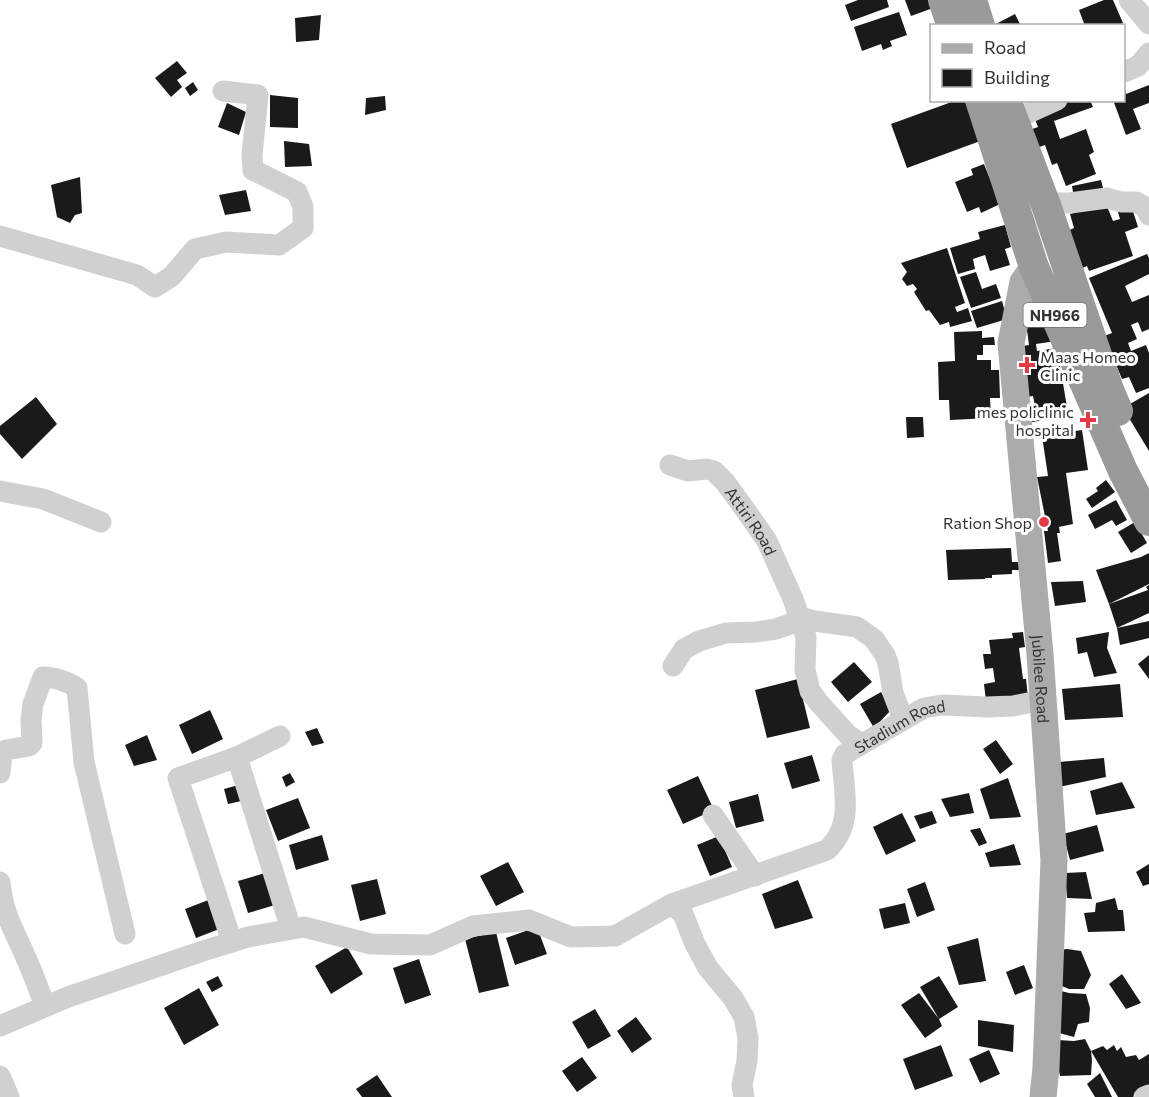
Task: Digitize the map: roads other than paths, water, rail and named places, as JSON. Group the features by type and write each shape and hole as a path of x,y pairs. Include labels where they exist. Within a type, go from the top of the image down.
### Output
{"highway":[{"path":"943,0 951,24"},
{"path":"972,0 979,24"},
{"name":"NH966","path":"981,102 1034,267 1123,471 1149,521"},
{"name":"NH966","path":"1009,110 1046,205 1109,390 1149,480"},
{"path":"1034,267 1036,255 1046,247 1064,259"}],"main road":[{"name":"Jubilee Road","path":"1034,267 1023,282 1011,343 1040,654 1054,860 1043,1097"}],"street":[{"path":"1129,0 1149,24"},
{"path":"1125,72 1138,66 1149,52"},
{"path":"0,237 137,275 155,287 172,276 195,249 226,242 279,245 303,228 303,207 297,192 253,170 252,155 258,95 223,91"},
{"path":"1009,110 1047,102"},
{"path":"1046,205 1107,198 1121,202 1136,202 1145,207 1149,215"},
{"name":"Attiri Road","path":"670,465 688,471 707,469 714,471 725,482 767,541 793,598 806,637 805,670 810,691 848,735 861,744"},
{"path":"0,490 43,499 101,522"},
{"path":"673,666 684,649 699,641 726,633 776,629 790,624 799,617 857,627 874,639 885,655 893,693 903,719"},
{"path":"0,772 2,753 6,750 29,746 32,743 33,704 43,677 48,676 77,688 84,762 125,934"},
{"name":"Stadium Road","path":"0,1026 45,1006 232,942 304,927 371,944 430,945 473,926 529,920 571,937 615,936 672,904 827,850 835,842 846,813 842,760 845,753 903,719 924,708 942,705 1013,706 1043,700"},
{"path":"232,942 178,778 237,757 280,736"},
{"path":"237,757 291,929"},
{"path":"713,815 755,876"},
{"path":"0,882 9,922 26,956 45,1006"},
{"path":"672,904 683,914 708,968 733,998 744,1017 748,1038 747,1061 742,1085 744,1097"},
{"path":"0,1076 9,1097"},
{"path":"1144,1097 1149,1095"}],"place":[{"name":"Maas Homeo Clinic","path":"1027,365"},
{"name":"mes policlinic hospital","path":"1088,420"},
{"name":"Ration Shop","path":"1044,522"}]}
